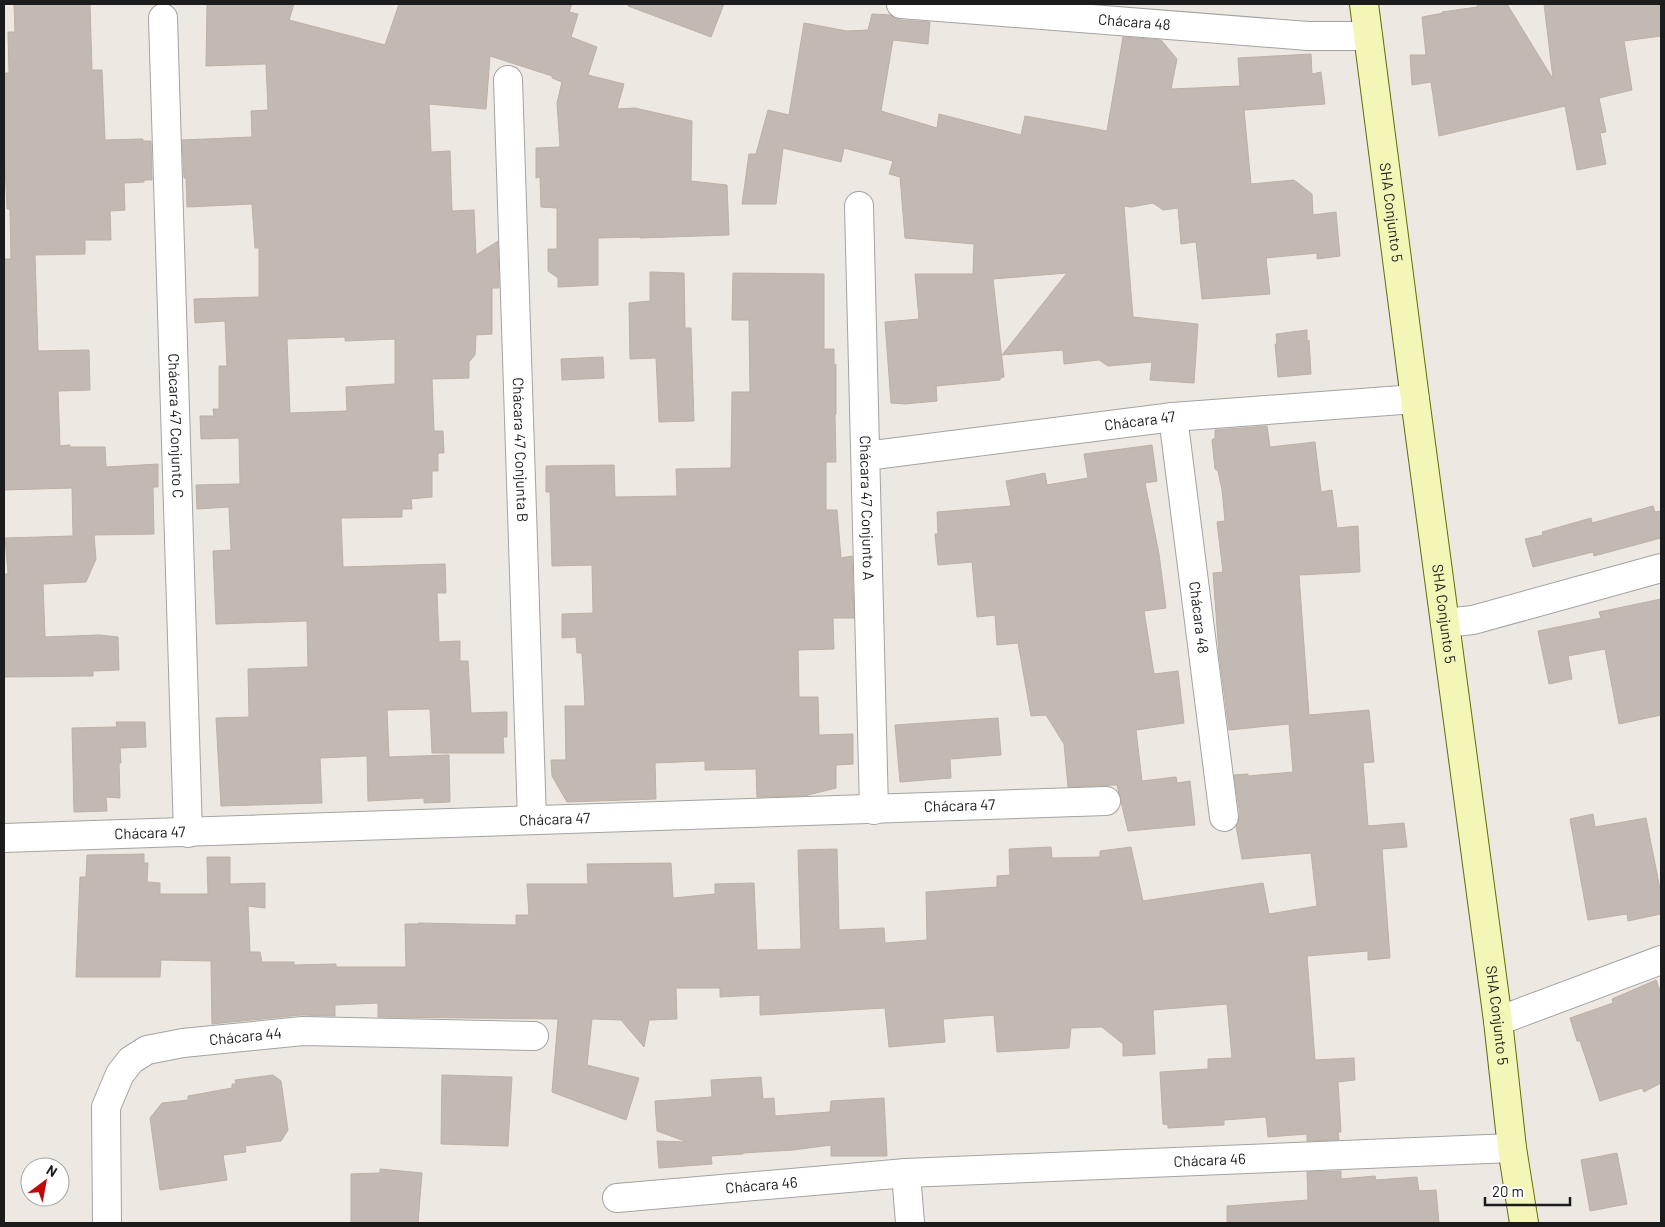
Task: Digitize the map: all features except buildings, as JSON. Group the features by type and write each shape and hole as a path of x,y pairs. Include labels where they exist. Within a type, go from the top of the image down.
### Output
{"street":[{"name":"Chácara 48","path":"901,4 1308,36 1368,36"},
{"name":"SHA Conjunto 5","path":"1364,4 1498,1020 1512,1148 1524,1223"},
{"name":"Chácara 47 Conjunto C","path":"163,18 188,833"},
{"name":"Chácara 47 Conjunta B","path":"508,80 532,820"},
{"name":"Chácara 47 Conjunto A","path":"859,206 874,810"},
{"name":"Chácara 47","path":"866,456 1173,418 1415,399"},
{"name":"Chácara 48","path":"1173,418 1224,817"},
{"path":"1445,623 1473,620 1661,568"},
{"name":"Chácara 47","path":"4,838 1106,801"},
{"path":"1498,1020 1661,960"},
{"name":"Chácara 44","path":"107,1223 106,1108 120,1074 131,1060 147,1050 303,1031 534,1036"},
{"name":"Chácara 46","path":"617,1198 906,1172 1512,1148"},
{"path":"906,1172 910,1223"}]}
